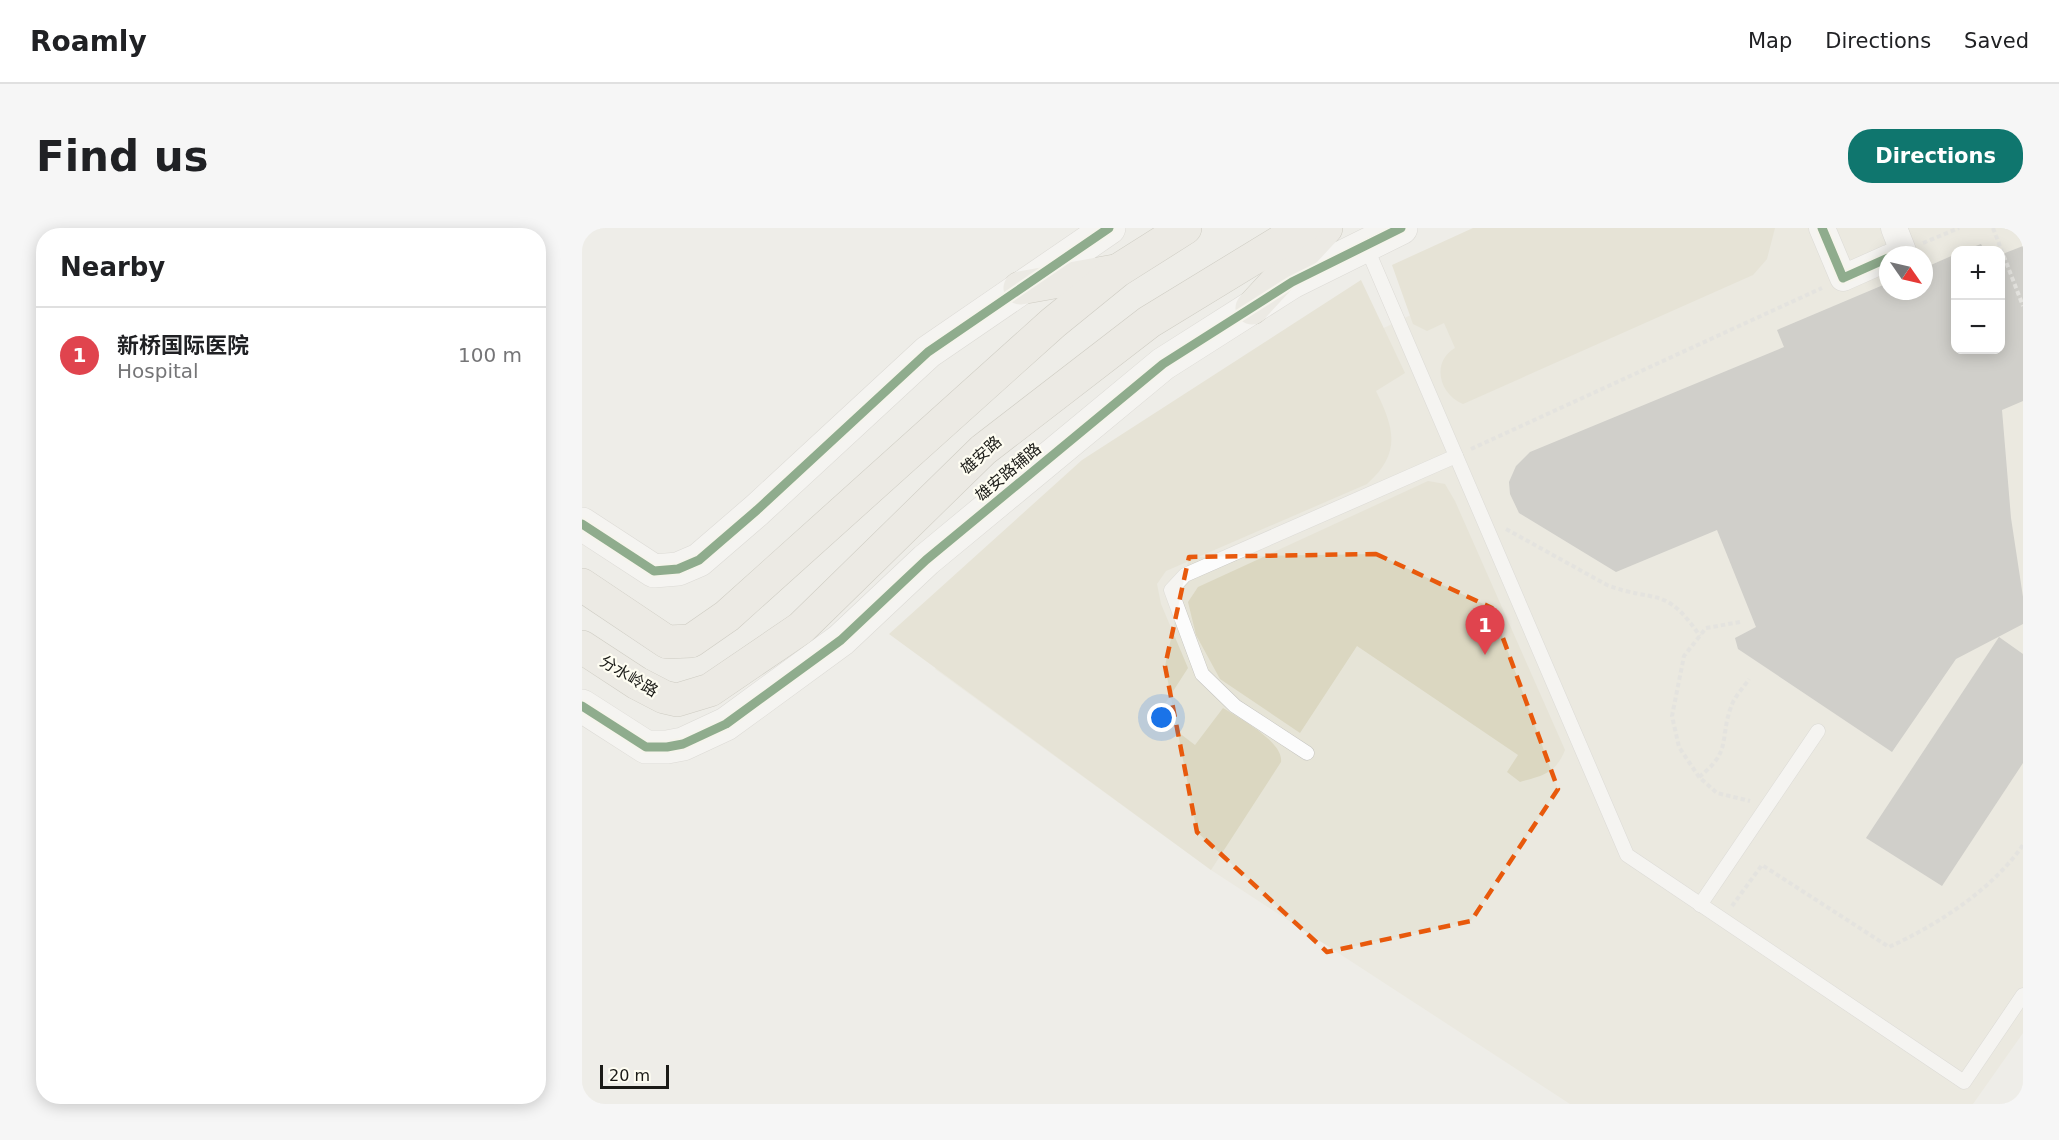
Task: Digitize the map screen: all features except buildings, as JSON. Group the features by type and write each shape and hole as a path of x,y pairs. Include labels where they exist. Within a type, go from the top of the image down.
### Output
{"main road":[{"path":"582,585 667,642 691,641 727,616 1044,331 1117,271 1185,228"},
{"name":"雄安路","path":"677,700 710,690 801,628 983,450 1149,322 1303,228"},
{"path":"1252,308 1326,228"},
{"path":"1020,288 1117,271"},
{"name":"分水岭路","path":"582,647 653,693 677,700"}],"street":[{"path":"582,524 654,571 678,569 699,560 757,510 928,352 1109,228"},
{"name":"雄安路辅路","path":"582,706 628,738 646,747 667,747 703,736 726,724 841,640 926,560 1162,364 1293,282 1401,228"},
{"path":"1822,228 1843,278 1879,262"},
{"path":"1894,228 1901,246"}],"lane":[{"path":"1366,246 1627,855 1964,1082 2023,995"},
{"path":"1307,753 1235,706 1202,674 1171,590 1185,575 1455,456"},
{"path":"1700,905 1818,731"}],"path":[{"path":"1993,228 2023,306"},
{"path":"1455,456 1823,288"},
{"path":"1480,514 1607,585 1625,592 1664,598 1683,612 1700,636"},
{"path":"1740,622 1706,628 1684,656 1672,716 1679,747 1698,777 1716,793 1768,805"},
{"path":"1698,777 1716,764 1723,748 1731,706 1749,679"},
{"path":"1722,919 1762,866 1889,947 1915,935 1980,890 2015,856 2023,845"}],"highlighted area":[{"path":"1376,554 1492,608 1558,789 1471,921 1327,952 1197,832 1165,666 1189,557"}],"shaded area":[{"path":"1473,228 1775,228 1767,259 1753,275 1463,404 1448,393 1441,378 1443,361 1447,354 1455,348 1444,323 1427,331 1413,324 1392,265"},
{"path":"1593,228 2023,228 2023,1033 1973,1104 1570,1104 1211,870 935,669 961,641 1367,336"},
{"path":"1361,280 1405,373 1376,391 1390,429 1390,451 1386,462 1367,484 1166,571 1157,584 1161,604 1188,668 1157,716 1195,745 1223,708 1259,731 1280,754 1281,762 1211,870 889,634 1082,460"},
{"path":"1428,481 1445,484 1455,501 1565,750 1553,769 1542,775 1520,782 1507,772 1518,755 1357,646 1300,733 1220,679 1196,635 1188,602 1198,587"}],"cycle path":[{"path":"582,524 654,571 678,569 699,560 757,510 928,352 1109,228"},
{"path":"582,706 646,747 683,744 726,724 841,640 926,560 1163,364 1292,282 1401,228"},
{"path":"1822,228 1843,278 1879,262"}],"place":[{"name":"新桥国际医院","path":"1485,655"}]}
